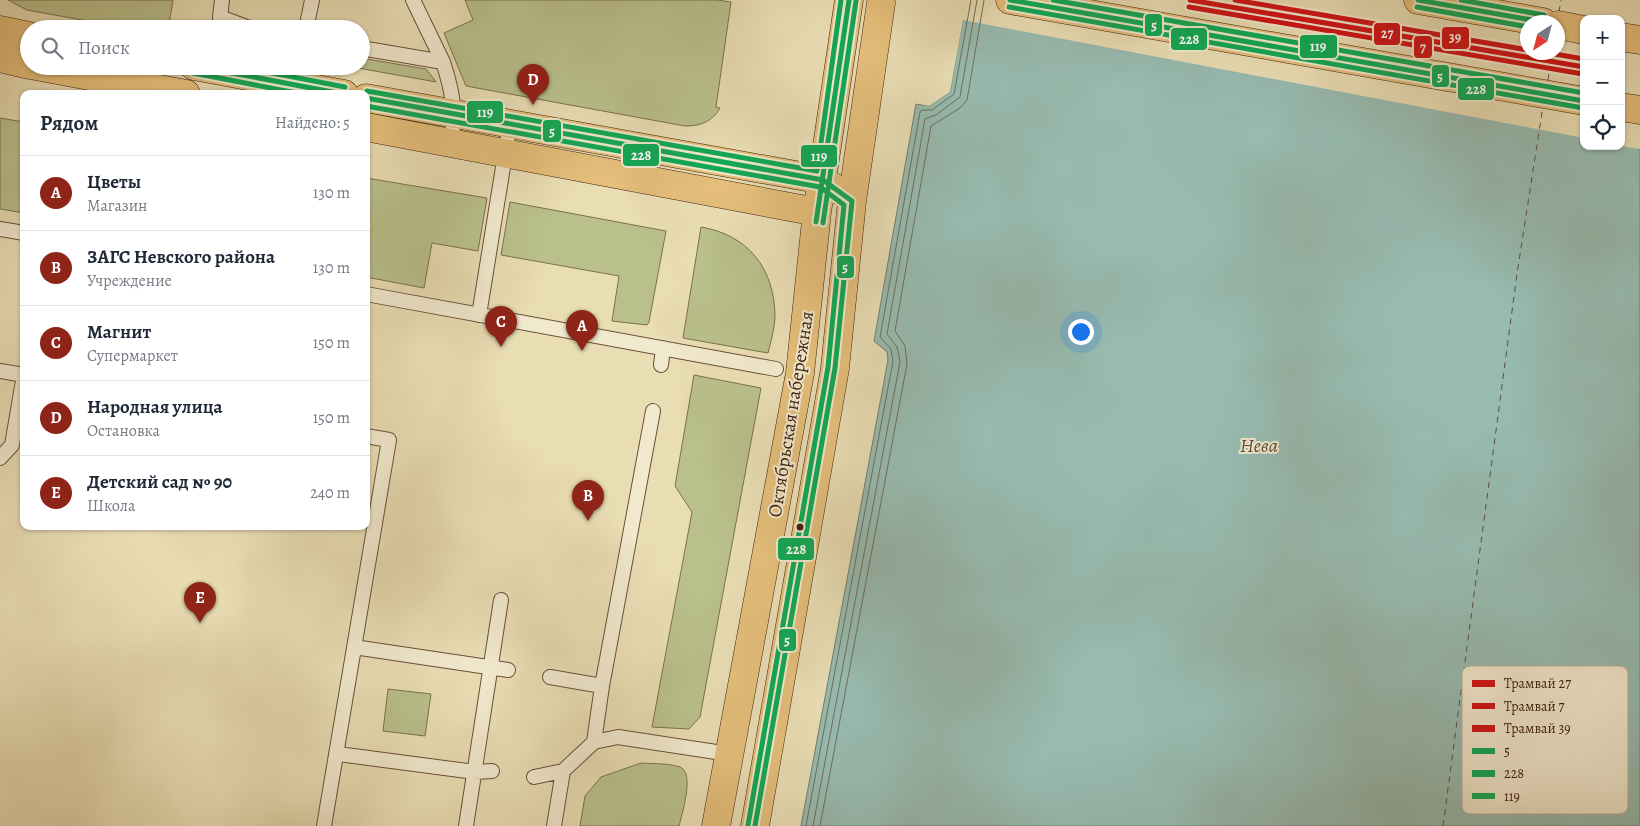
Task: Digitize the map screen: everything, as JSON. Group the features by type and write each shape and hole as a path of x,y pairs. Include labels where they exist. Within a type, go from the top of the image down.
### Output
{"main road":[{"name":"Октябрьская набережная","path":"716,826 800,373 817,212 849,0"},
{"path":"1010,0 1580,99"},
{"path":"1418,0 1520,18"},
{"name":"Октябрьская набережная","path":"755,826 835,368 852,201 880,4"},
{"path":"1565,26 1580,29"},
{"path":"0,30 20,34"},
{"path":"1625,38 1640,40"},
{"path":"0,58 20,63"},
{"path":"84,75 165,90"},
{"path":"234,75 319,90"},
{"path":"370,99 823,180 852,201"},
{"path":"1625,108 1640,110"},
{"path":"370,128 817,212"}],"lane":[{"path":"222,0 220,17 228,20"},
{"path":"308,20 312,0"},
{"path":"413,0 443,62 452,91 455,114 451,143"},
{"path":"370,50 443,62"},
{"path":"479,315 510,124"},
{"path":"817,212 852,201"},
{"path":"0,228 20,232"},
{"path":"370,295 776,370"},
{"path":"661,365 663,348"},
{"path":"0,371 20,374"},
{"path":"0,458 12,445 20,398"},
{"path":"594,742 602,686 653,411"},
{"path":"324,826 338,754 389,440 370,437"},
{"path":"466,826 501,600"},
{"path":"354,647 508,670"},
{"path":"550,677 602,686"},
{"path":"534,776 563,771 594,742 618,737 729,754"},
{"path":"338,754 475,772 492,771"},
{"path":"554,826 563,771"}],"green space":[{"path":"8,0 173,0 170,20 82,20 27,10"},
{"path":"465,0 717,0 731,2 716,107 720,108 709,120 696,125 685,126 466,86 444,33 473,20"},
{"path":"370,60 426,69 436,82 370,70"},
{"path":"0,118 20,121 20,212 0,209"},
{"path":"370,179 487,198 478,251 432,243 424,288 370,278"},
{"path":"510,202 666,231 647,325 612,321 619,276 501,255"},
{"path":"701,227 718,231 745,246 764,269 770,283 775,315 774,329 768,353 683,338"},
{"path":"694,375 761,388 700,717 689,729 652,727 692,512 675,486"},
{"path":"388,689 431,694 425,736 383,731"},
{"path":"641,763 671,765 680,767 684,771 687,777 687,785 679,826 580,826 585,796 601,777"}],"water":[{"name":"Нева","path":"966,0 1640,0 1640,826 801,826 888,360 887,352 874,341 916,104 929,106 950,92"}],"pier":[{"path":"963,0 1640,0 1640,149 1625,147 1625,15 1580,15 1580,137 963,20 950,92 929,106 916,103 916,101 929,103 947,91"}],"ferry route":[{"path":"1559,12 1561,0"},
{"path":"1548,80 1551,60"},
{"path":"1464,666 1517,274 1543,106"},
{"path":"1443,826 1462,684"}],"tram line":[{"name":"27","path":"1190,0 1580,66"},
{"name":"39","path":"1235,0 1520,49"},
{"name":"7","path":"1189,7 1580,73"},
{"name":"39","path":"1565,56 1580,58"}],"transit line":[{"name":"119","path":"370,92 817,171 841,0"},
{"name":"5","path":"816,222 849,0"},
{"name":"5","path":"1010,0 1580,100"},
{"name":"119","path":"1053,0 1580,92"},
{"name":"5","path":"1418,0 1520,18"},
{"name":"119","path":"1461,0 1544,15"},
{"name":"228","path":"823,223 856,1"},
{"name":"228","path":"1009,7 1580,107"},
{"name":"228","path":"1417,7 1520,26"},
{"name":"228","path":"203,75 281,90"},
{"name":"5","path":"243,75 322,90"},
{"name":"119","path":"283,75 345,87"},
{"name":"5","path":"370,99 823,180 852,201 835,368 755,826"},
{"name":"228","path":"370,107 820,187 844,205 828,367 748,825"}],"place":[{"name":"Народная улица","path":"533,105"},
{"name":"Магнит","path":"501,347"},
{"name":"Цветы","path":"582,351"},
{"name":"ЗАГС Невского района","path":"588,521"},
{"name":"Детский сад № 90","path":"200,623"}]}
